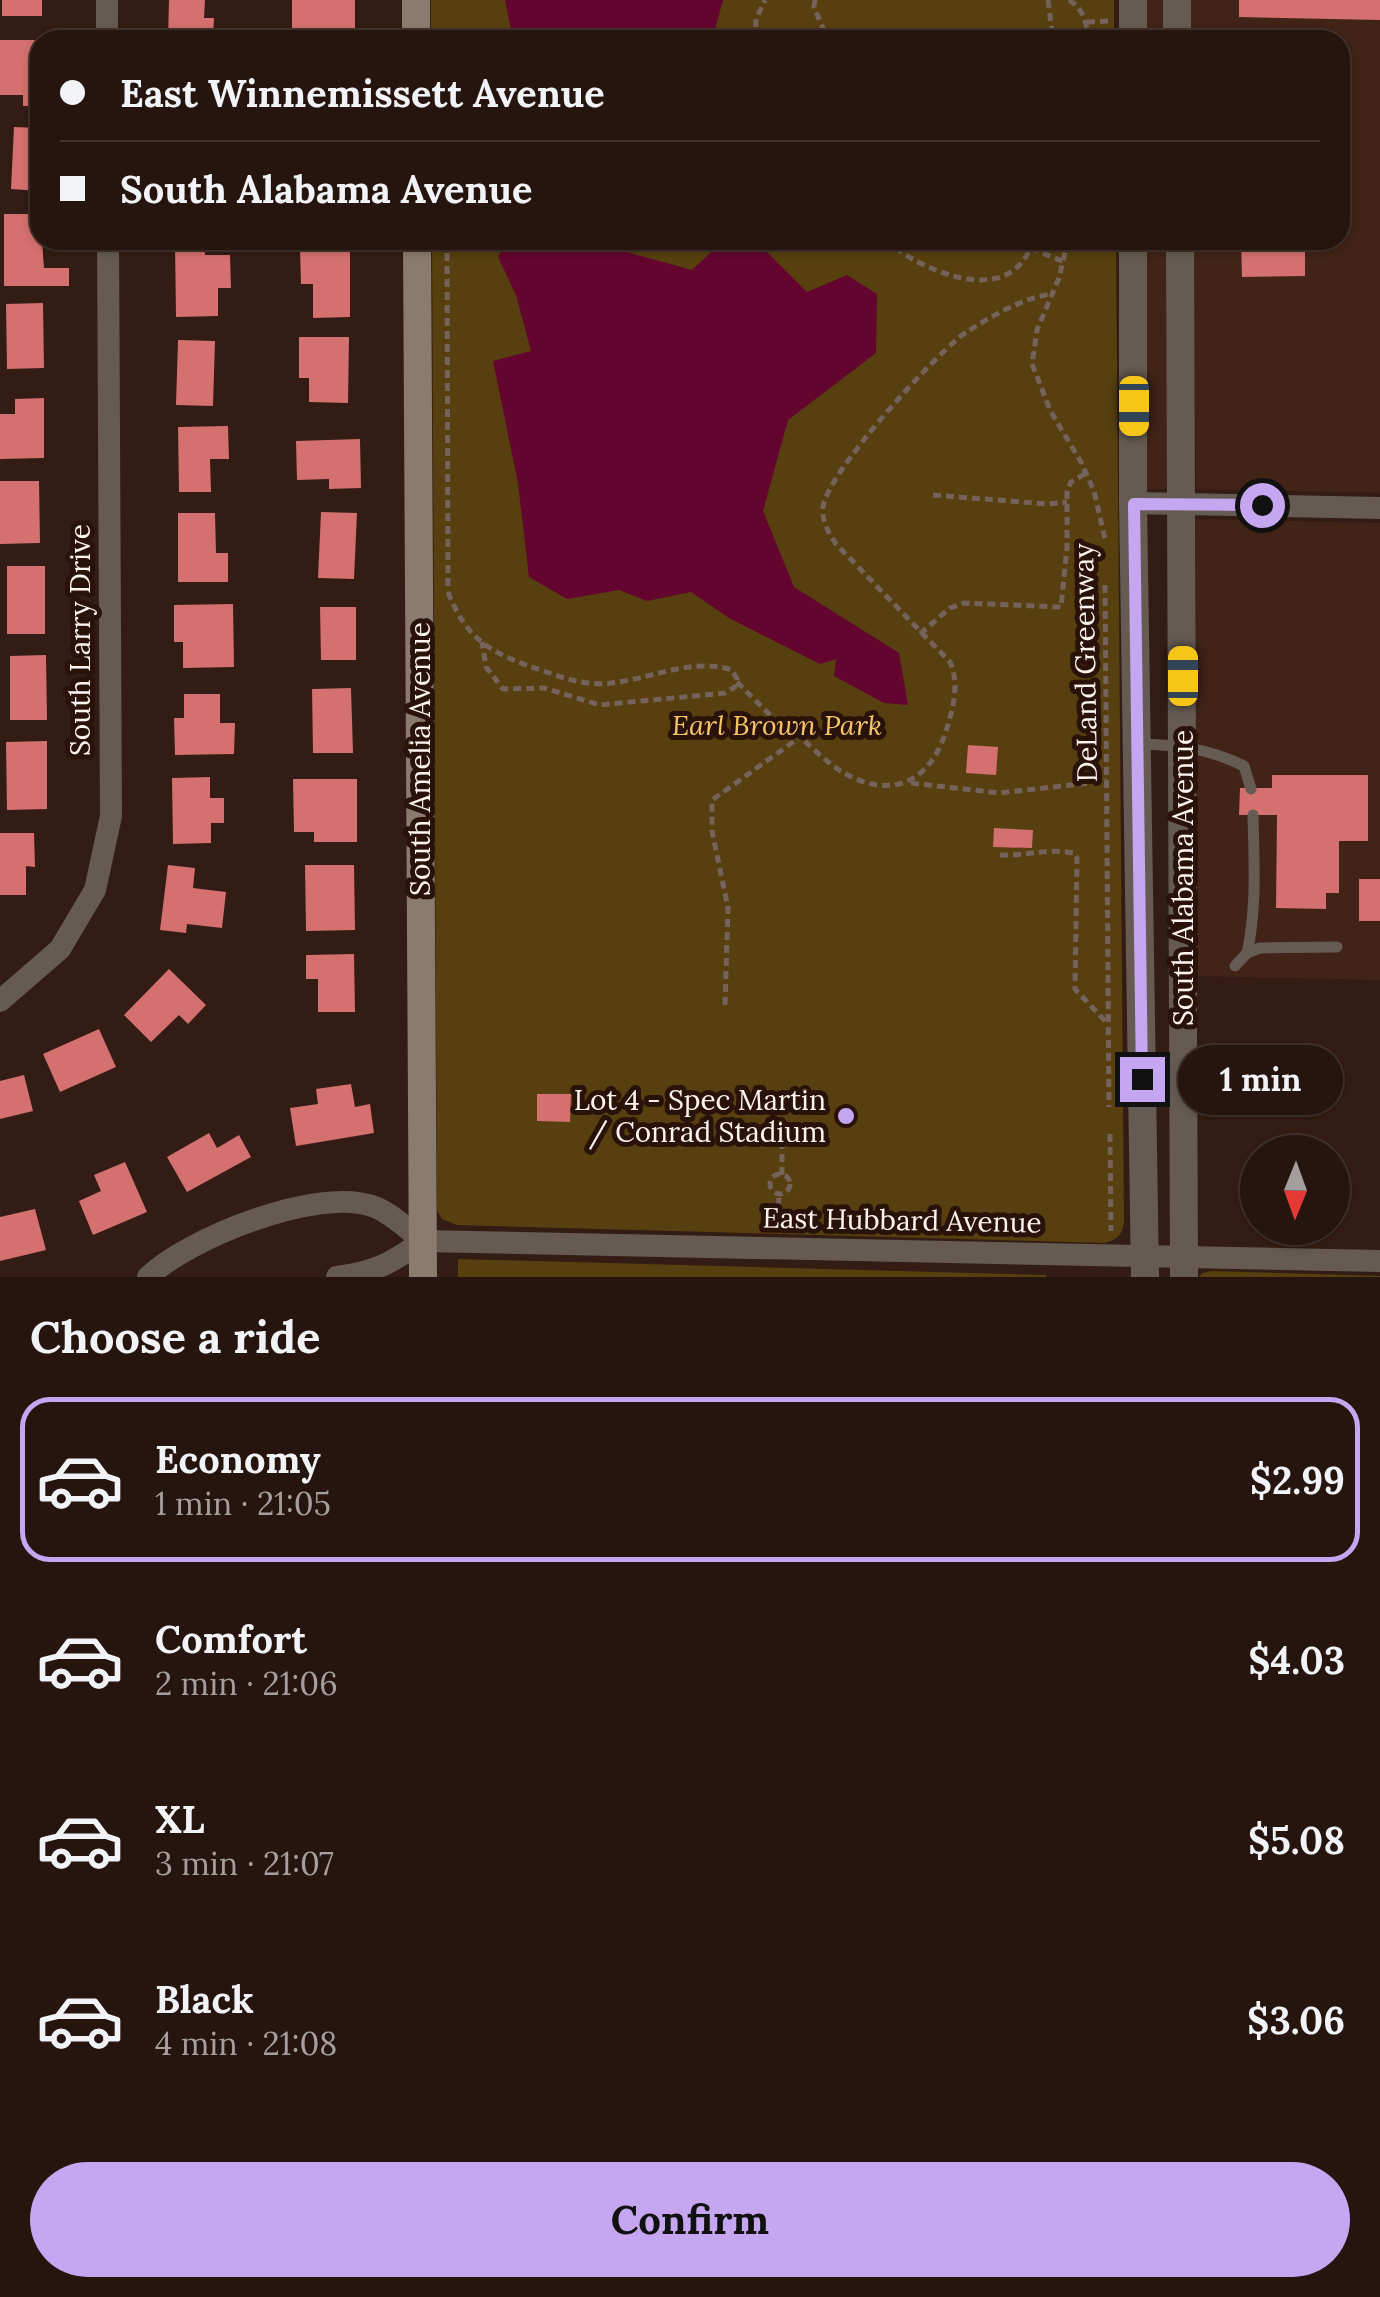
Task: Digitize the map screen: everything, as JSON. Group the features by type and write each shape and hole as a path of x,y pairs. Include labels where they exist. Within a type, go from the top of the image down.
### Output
{"main road":[{"path":"416,0 416,30"},
{"name":"South Amelia Avenue","path":"418,250 424,1277"}],"street":[{"path":"107,0 107,30"},
{"path":"1133,0 1133,30"},
{"path":"1177,0 1178,30"},
{"name":"South Larry Drive","path":"0,1001 60,949 95,890 111,816 108,250"},
{"name":"South Alabama Avenue","path":"1134,250 1146,1266"},
{"name":"South Alabama Avenue","path":"1180,250 1184,1267"},
{"path":"1134,504 1380,508"},
{"path":"148,1277 189,1249 232,1228 276,1212 332,1203 372,1206 423,1240 388,1266 337,1277"},
{"name":"East Hubbard Avenue","path":"423,1240 1184,1267 1380,1261"}],"lane":[{"path":"1137,744 1183,744 1222,755 1244,766 1252,789"},
{"path":"1247,953 1254,892 1252,815"},
{"path":"1235,966 1247,953 1260,948 1337,947"}],"path":[{"path":"755,30 765,0"},
{"path":"815,0 824,30"},
{"path":"1048,0 1052,30"},
{"path":"1069,0 1076,4 1087,30"},
{"path":"1087,22 1111,21"},
{"path":"448,250 448,592 458,617 482,642 501,656 579,682 610,684 707,664 732,670 737,682 780,725 843,772 867,782 910,782 1000,793 1107,781"},
{"path":"899,250 940,272 974,281 994,280 1016,267 1028,250"},
{"path":"1043,250 1064,262"},
{"name":"DeLand Greenway","path":"1066,250 1037,330 1032,364 1050,412 1086,473 1105,539"},
{"path":"910,782 933,761 943,741 955,683 950,662 825,528 823,508 827,489 874,426 965,332 1039,295 1053,294"},
{"path":"920,634 950,608 964,602 1061,607 1067,491 1072,482 1086,473"},
{"path":"933,495 1047,504 1067,502"},
{"name":"DeLand Greenway","path":"1105,576 1110,1107"},
{"path":"482,642 486,668 503,689 544,688 588,704 725,693 736,688 737,682"},
{"path":"726,1004 728,908 712,831 712,800 800,737"},
{"path":"1000,855 1025,856 1042,850 1074,853 1075,990 1109,1025"},
{"path":"782,1126 782,1175"},
{"path":"1110,1134 1110,1244"},
{"path":"782,1175 788,1178 789,1187 779,1194 773,1192 770,1183 773,1177 782,1175"},
{"path":"778,1220 779,1194"}],"shaded area":[{"path":"505,0 723,0 715,30 511,30"},
{"path":"1146,0 1165,0 1165,30 1146,30"},
{"path":"1191,0 1380,0 1380,493 1196,489 1193,250 1350,250 1350,30 1191,30"},
{"path":"502,250 619,250 692,270 713,250 765,250 807,292 847,275 877,294 876,353 788,420 763,511 794,587 899,653 908,705 884,703 834,676 836,659 820,664 729,618 691,592 647,601 619,590 567,599 529,577 518,483 493,361 531,351 516,295 498,257"},
{"path":"1146,250 1167,250 1169,489 1146,489"},
{"path":"1196,519 1380,523 1380,980 1196,976"}],"green space":[{"path":"431,0 1114,0 1114,30 431,30"},
{"name":"Earl Brown Park","path":"432,250 1116,250 1124,1222 1121,1233 1105,1243 457,1225 442,1219 437,1211"},
{"path":"458,1259 1046,1275 1046,1277 458,1277"},
{"path":"1212,1271 1380,1276 1380,1277 1199,1277"}],"building":[{"path":"2,0 42,0 42,16 2,16"},
{"path":"169,0 205,0 204,18 214,18 213,30 168,30"},
{"path":"292,0 355,0 355,30 292,30"},
{"path":"1239,0 1380,0 1380,20 1239,17"},
{"path":"0,40 30,40 30,106 23,106 23,95 0,95"},
{"path":"14,127 30,128 30,190 11,189"},
{"path":"4,214 30,214 30,250 43,250 44,268 69,268 69,286 4,286"},
{"path":"175,250 230,255 231,288 218,288 218,316 176,317"},
{"path":"300,250 350,250 350,317 313,318 313,284 301,284"},
{"path":"1241,250 1305,250 1305,276 1242,277"},
{"path":"43,303 44,368 7,369 6,304"},
{"path":"299,337 349,337 348,403 309,402 309,378 299,378"},
{"path":"178,340 215,341 213,406 176,405"},
{"path":"44,398 44,458 0,459 0,414 15,414 15,399"},
{"path":"228,426 229,459 210,459 211,492 179,492 178,427"},
{"path":"360,439 361,488 329,489 329,479 297,480 296,441"},
{"path":"0,481 39,481 40,543 0,544"},
{"path":"321,512 357,513 354,579 318,578"},
{"path":"178,513 215,513 216,553 228,553 228,582 178,582"},
{"path":"7,566 45,566 45,634 7,634"},
{"path":"233,604 234,667 183,668 183,642 174,642 174,605"},
{"path":"320,607 356,607 356,660 321,660"},
{"path":"46,655 47,720 10,720 10,656"},
{"path":"351,688 353,753 313,753 312,689"},
{"path":"184,694 220,694 220,723 235,723 234,754 175,755 174,718 184,718"},
{"path":"47,741 47,809 7,810 6,742"},
{"path":"968,745 998,747 996,775 966,773"},
{"path":"1272,775 1368,775 1368,841 1339,841 1339,893 1326,893 1326,909 1276,908 1277,815 1239,815 1240,788 1272,788"},
{"path":"210,777 210,798 224,798 224,823 211,823 211,843 173,844 172,778"},
{"path":"293,779 357,779 357,842 314,842 314,832 294,832"},
{"path":"994,828 1033,830 1032,848 993,847"},
{"path":"0,833 34,833 35,867 26,866 26,895 0,895"},
{"path":"168,865 195,868 193,888 226,892 222,928 187,924 186,933 160,930"},
{"path":"305,865 354,865 355,930 306,931"},
{"path":"1359,879 1380,879 1380,921 1359,921"},
{"path":"354,954 355,1012 318,1012 318,979 306,979 306,955"},
{"path":"169,969 206,1005 188,1024 179,1015 151,1042 124,1015"},
{"path":"99,1029 116,1067 60,1092 43,1054"},
{"path":"24,1075 33,1111 0,1119 0,1081"},
{"path":"351,1084 355,1107 370,1104 374,1133 296,1146 290,1108 318,1104 316,1089"},
{"path":"537,1094 571,1094 570,1122 537,1121"},
{"path":"209,1133 217,1148 239,1135 251,1157 187,1192 167,1157"},
{"path":"125,1162 147,1212 93,1235 79,1201 101,1191 94,1175"},
{"path":"35,1209 46,1250 0,1261 0,1217"}],"place":[{"name":"Lot 4 - Spec Martin / Conrad Stadium","path":"846,1116"}],"route":[{"path":"1142,1079 1134,504 1262,505"}]}
